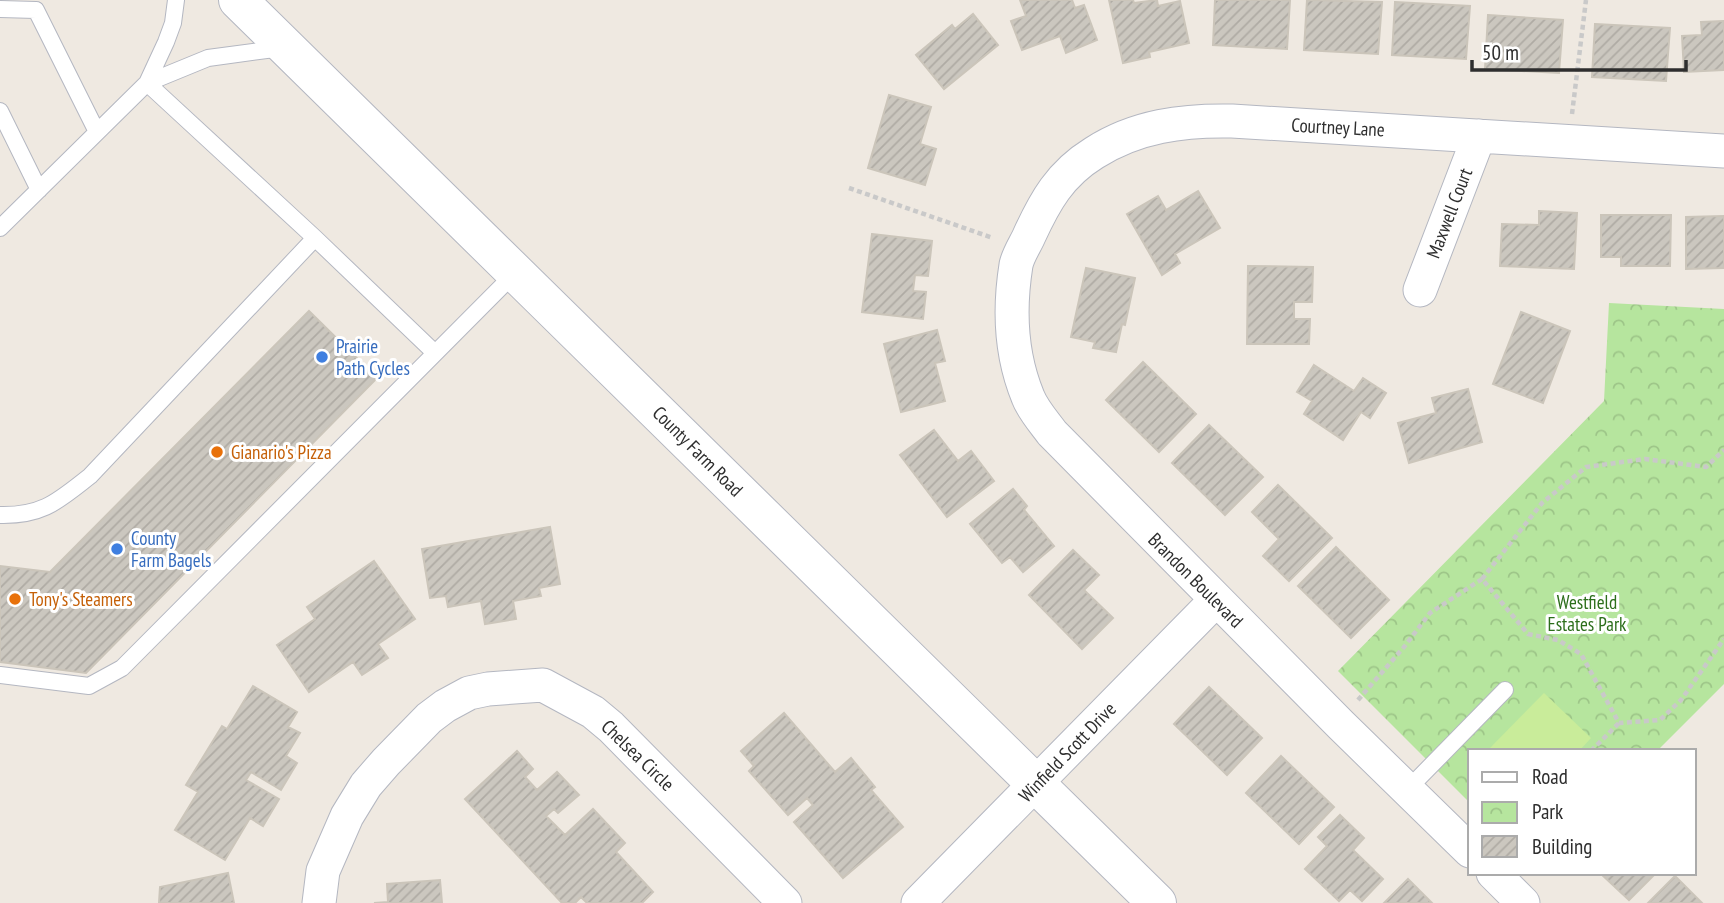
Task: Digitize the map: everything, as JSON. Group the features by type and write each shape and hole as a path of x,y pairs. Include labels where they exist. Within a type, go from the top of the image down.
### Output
{"main road":[{"name":"County Farm Road","path":"238,0 1157,903"}],"street":[{"name":"Courtney Lane","path":"1020,255 1046,199 1069,171 1094,152 1162,124 1197,120 1232,121 1724,151"},
{"name":"Maxwell Court","path":"1420,290 1479,135"},
{"name":"Brandon Boulevard","path":"1020,255 1012,310 1016,357 1028,399 1064,447 1468,849"},
{"name":"Winfield Scott Drive","path":"918,903 1216,600"},
{"name":"Chelsea Circle","path":"319,903 323,870 346,816 373,777 429,718 445,706 488,688 543,685 593,712 611,727 785,903"},
{"path":"1495,875 1523,903"}],"lane":[{"path":"0,228 147,83 173,23 176,0"},
{"path":"0,9 36,10 97,132"},
{"path":"147,83 208,58 288,48"},
{"path":"147,83 435,353"},
{"path":"0,111 39,190"},
{"path":"0,515 16,515 52,506 90,476 315,238"},
{"path":"0,675 89,686 122,668 516,272"},
{"path":"1407,790 1505,690"}],"path":[{"path":"1568,141 1586,0"},
{"path":"849,188 1020,255"},
{"path":"1357,701 1404,648 1430,613 1482,579 1542,503 1586,467 1645,459 1706,467 1724,450"},
{"path":"1482,579 1528,634 1558,640 1581,654 1619,723"},
{"path":"1593,749 1619,723 1660,720 1681,700 1724,639"}],"green space":[{"name":"Westfield Estates Park","path":"1609,303 1724,309 1724,684 1659,749 1468,749 1468,801 1338,671 1604,401"},
{"path":"1544,693 1591,738 1581,749 1489,749"}],"building":[{"path":"1020,0 1072,0 1075,8 1084,5 1097,40 1066,53 1060,36 1022,50 1011,21 1026,16"},
{"path":"1109,0 1133,0 1134,3 1157,0 1158,6 1180,1 1189,43 1149,52 1150,57 1123,63"},
{"path":"1215,0 1290,0 1287,49 1213,45"},
{"path":"1307,0 1382,2 1378,54 1304,50"},
{"path":"1395,2 1470,6 1466,59 1392,55"},
{"path":"973,14 998,45 944,89 916,55 952,25 955,29"},
{"path":"1488,15 1563,20 1559,73 1485,69"},
{"path":"1724,21 1724,70 1684,72 1682,36 1702,35 1701,22"},
{"path":"1595,24 1670,28 1666,81 1592,77"},
{"path":"889,95 931,107 920,144 936,149 925,185 868,168"},
{"path":"1198,191 1220,228 1175,254 1180,263 1162,275 1127,214 1158,196 1166,210"},
{"path":"1539,211 1577,213 1574,269 1500,266 1502,224 1539,225"},
{"path":"1601,215 1671,215 1670,266 1621,266 1621,257 1601,257"},
{"path":"1724,216 1724,268 1686,269 1686,217"},
{"path":"872,234 932,241 928,276 915,275 913,291 926,292 923,319 862,312"},
{"path":"1248,266 1313,267 1312,302 1294,302 1294,319 1310,319 1309,344 1247,344"},
{"path":"1086,268 1135,278 1116,352 1093,348 1095,342 1071,337"},
{"path":"309,311 377,378 86,673 0,662 0,566 50,572"},
{"path":"1521,312 1570,331 1543,403 1493,384"},
{"path":"937,330 945,361 935,363 945,401 901,412 884,344"},
{"path":"1143,362 1196,414 1159,452 1106,400"},
{"path":"1314,365 1354,391 1363,378 1386,393 1370,418 1361,412 1343,440 1304,414 1312,401 1297,392"},
{"path":"1468,389 1482,442 1409,463 1398,423 1436,413 1432,398"},
{"path":"1209,425 1263,477 1225,515 1172,463"},
{"path":"934,430 958,461 971,451 994,481 947,517 900,455"},
{"path":"1278,485 1332,538 1289,581 1263,556 1279,539 1252,512"},
{"path":"1013,489 1027,506 1024,510 1054,546 1023,572 1010,557 1002,563 970,524"},
{"path":"550,527 560,584 539,588 541,596 513,601 516,619 485,624 481,601 448,607 446,596 430,598 422,549"},
{"path":"1336,547 1389,600 1351,638 1298,586"},
{"path":"1073,550 1099,575 1084,590 1113,618 1082,649 1029,595"},
{"path":"374,561 415,619 378,644 388,658 362,675 353,662 309,692 277,645 315,619 307,607"},
{"path":"253,686 297,712 288,727 300,733 286,756 297,763 281,790 251,772 246,780 279,799 263,826 250,818 225,860 175,830 198,792 186,785 222,726 227,729"},
{"path":"1209,687 1262,738 1227,775 1174,724"},
{"path":"784,713 835,772 851,758 875,787 871,790 903,827 843,878 794,822 813,805 807,798 788,815 749,771 754,766 741,751"},
{"path":"517,751 533,769 525,777 537,790 557,772 579,795 558,813 554,809 546,816 565,835 593,809 625,843 616,852 653,892 642,903 587,903 581,897 575,903 562,903 465,799"},
{"path":"1281,756 1334,807 1299,844 1246,793"},
{"path":"1340,815 1364,838 1353,850 1383,879 1362,901 1350,890 1339,901 1305,869 1327,846 1318,837"},
{"path":"228,873 234,903 159,903 160,887"},
{"path":"1602,875 1654,875 1629,900"},
{"path":"1675,876 1702,903 1648,903"},
{"path":"1408,879 1432,903 1384,903"},
{"path":"440,880 442,903 374,903 388,902 387,884"}],"place":[{"name":"Prairie Path Cycles","path":"322,357"},
{"name":"Gianario's Pizza","path":"217,452"},
{"name":"County Farm Bagels","path":"117,549"},
{"name":"Tony's Steamers","path":"15,599"}]}
